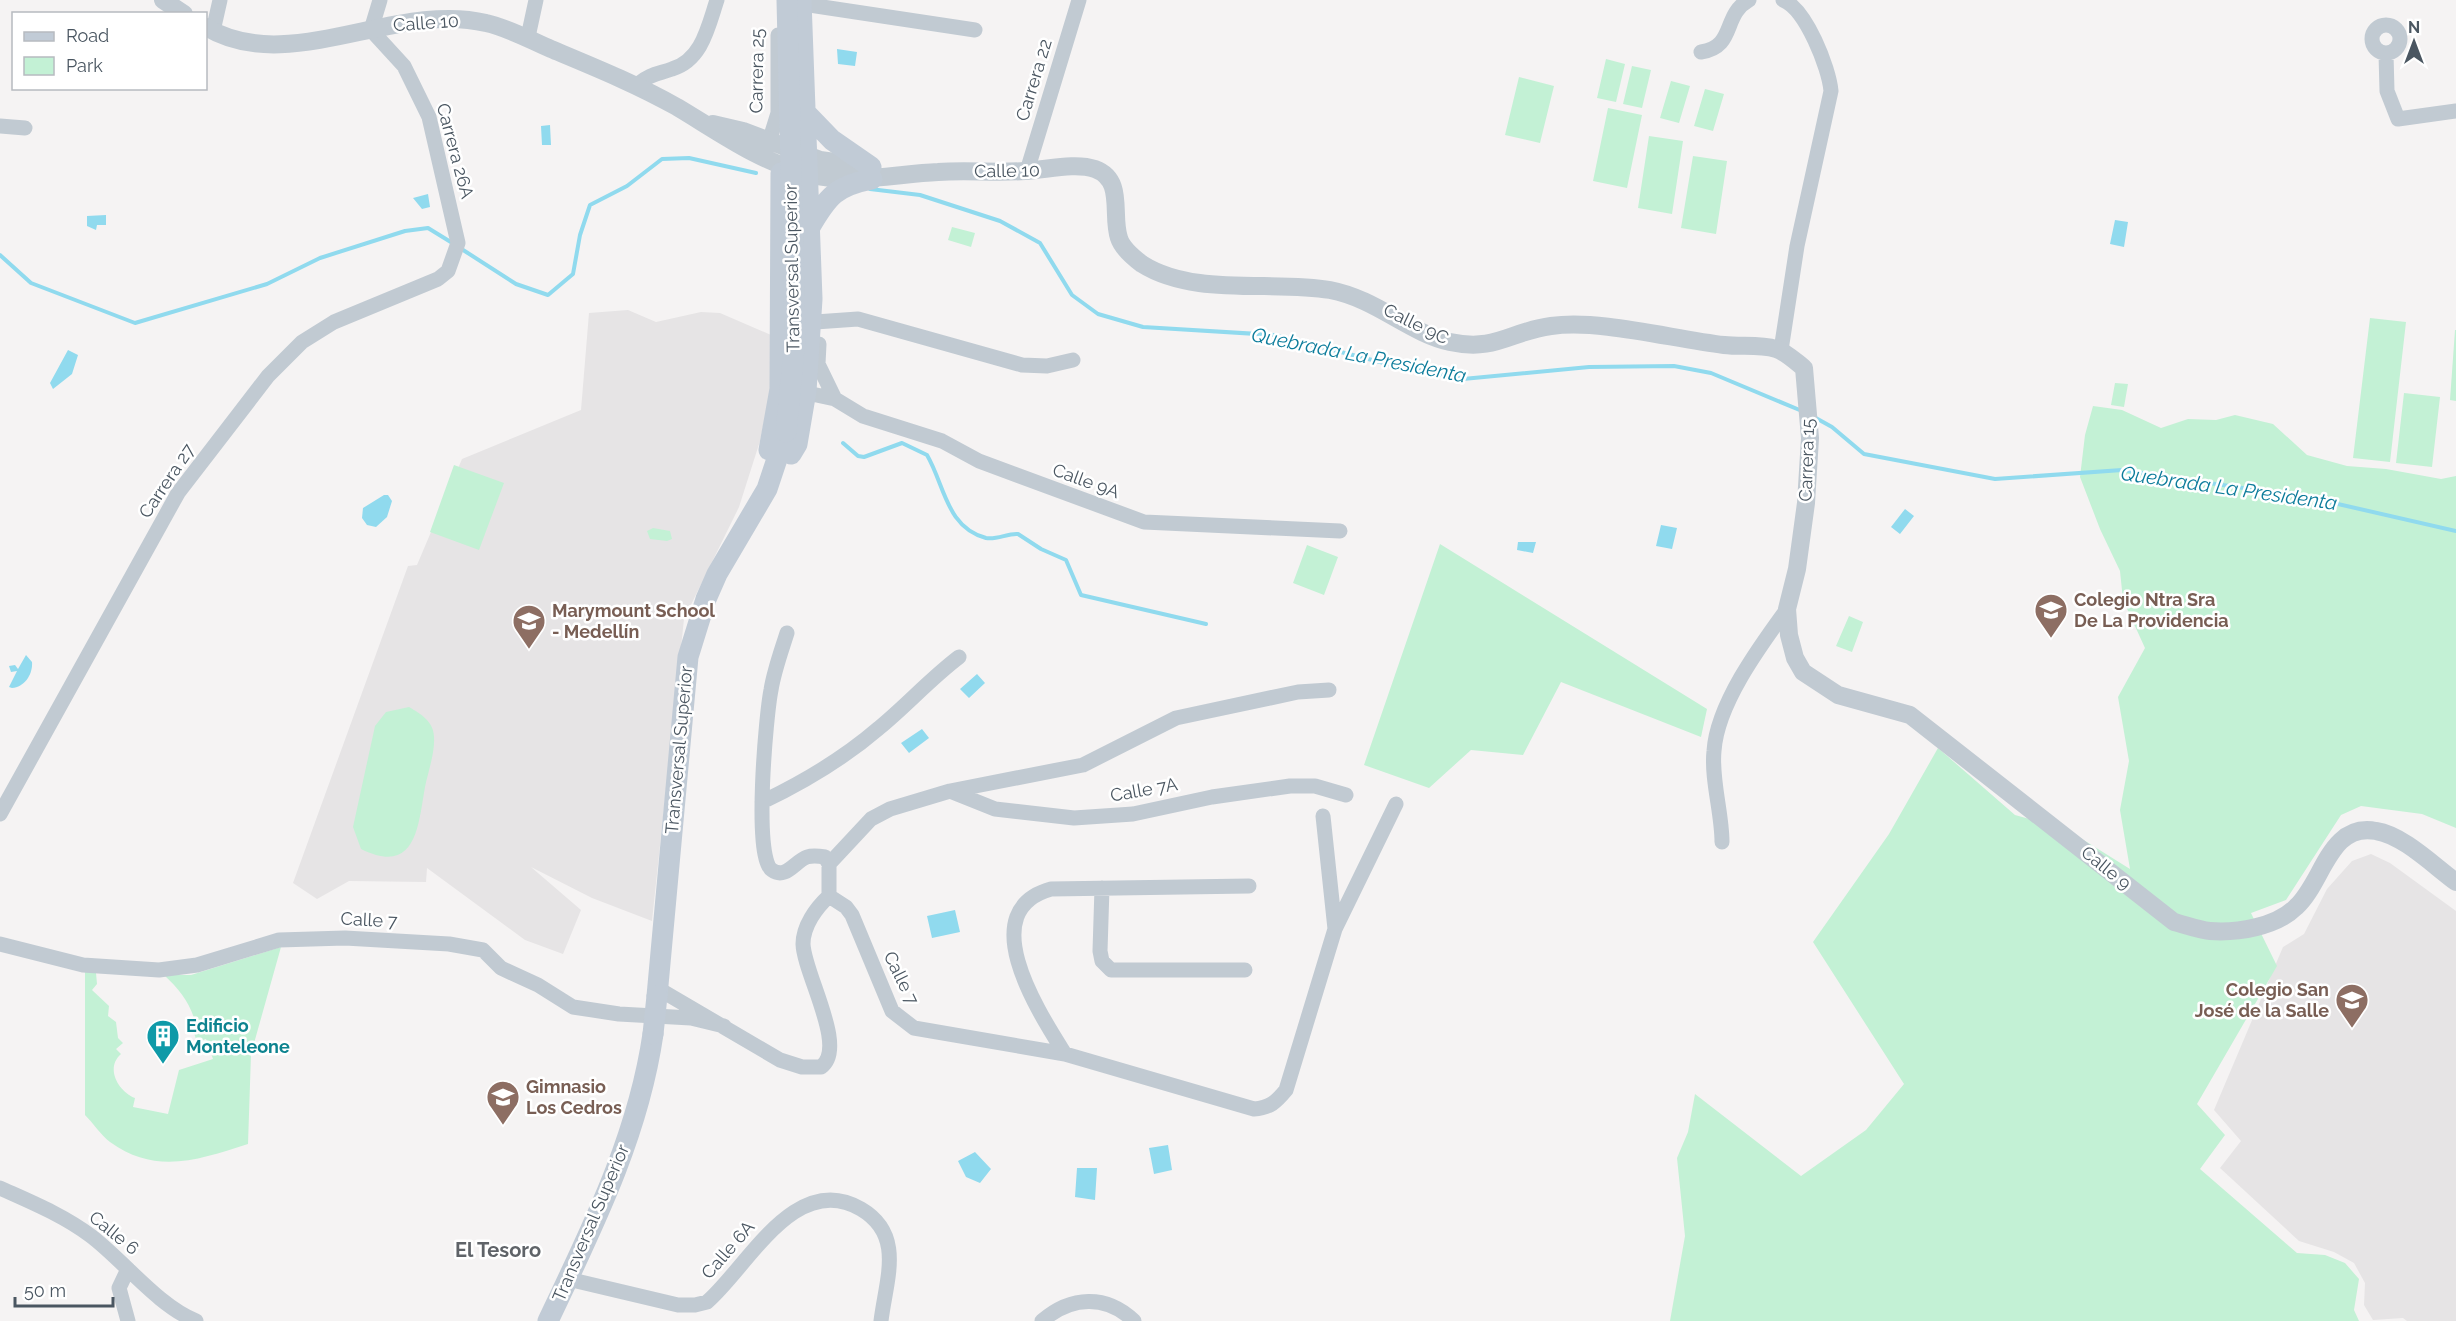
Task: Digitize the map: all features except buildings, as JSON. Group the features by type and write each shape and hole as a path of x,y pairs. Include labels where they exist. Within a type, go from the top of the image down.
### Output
{"main road":[{"path":"767,489 767,459 780,389 801,321 812,299 804,111 803,3"},
{"name":"Transversal Superior","path":"548,1321 623,1158 646,1080 653,1034 688,657 698,622 717,574 767,489 786,432 795,339 803,3"},
{"path":"804,111 832,140 872,173 837,190 827,198 810,226"},
{"path":"767,489 797,444 806,391 801,321 782,279 781,165"}],"street":[{"path":"163,0 181,12"},
{"path":"209,29 220,0"},
{"path":"371,30 380,0"},
{"path":"528,38 536,0"},
{"path":"638,84 648,76 689,62 703,40 717,0"},
{"name":"Carrera 25","path":"769,142 778,113 778,0"},
{"name":"Carrera 22","path":"1027,171 1079,0"},
{"path":"1701,52 1720,45 1728,34 1735,10 1749,0"},
{"path":"1781,350 1797,246 1831,91 1829,73 1798,10 1783,0"},
{"path":"803,3 975,30"},
{"name":"Calle 10","path":"209,29 226,39 257,46 371,30 429,19 455,18 488,23 638,84 729,141 781,165 806,165 872,173 1027,171 1085,167 1100,170 1110,179 1116,195 1119,238 1127,251"},
{"name":"Carrera 26A","path":"371,30 404,66 429,117 457,249"},
{"path":"2386,54 2387,91 2398,118 2456,111"},
{"name":"Calle 10","path":"702,122 743,131 769,142 806,165"},
{"path":"0,126 25,128"},
{"name":"Carrera 27","path":"2,810 172,503 268,376 302,342 334,322 438,279 448,271 457,249"},
{"name":"Calle 9C","path":"1127,251 1144,265 1174,276 1232,286 1308,288 1356,297 1443,340 1465,345 1508,340 1548,326 1587,325 1674,339 1781,350"},
{"path":"834,399 801,321 858,319 1022,365 1047,366 1073,360"},
{"name":"Carrera 15","path":"1722,842 1714,751 1725,711 1762,643 1787,609 1797,569 1806,503 1810,438 1804,368 1781,350"},
{"name":"Calle 9A","path":"780,389 806,391 834,399 863,416 942,441 980,461 1144,522 1340,531"},
{"name":"Calle 9","path":"1787,609 1789,635 1803,672 1838,695 1910,715 2174,922 2208,931 2236,930 2267,924 2294,910 2306,897 2339,840 2349,833 2361,830 2374,830 2397,838 2456,882"},
{"path":"787,633 770,692 762,802 764,861 771,870 789,871 807,857 816,855 825,857 829,864 829,896"},
{"path":"762,802 810,779 853,749 935,675 959,657"},
{"path":"829,864 871,819 890,809 950,791 1083,765 1176,718 1298,692 1329,690"},
{"name":"Calle 7A","path":"950,791 995,809 1074,818 1111,817 1212,797 1290,786 1315,786 1346,795"},
{"path":"1335,929 1396,804"},
{"path":"1323,816 1335,929"},
{"path":"1065,1054 1024,983 1015,941 1016,920 1023,905 1037,893 1051,889 1249,886"},
{"path":"1102,888 1100,951 1102,961 1111,970 1245,970"},
{"name":"Calle 7","path":"657,992 724,1026 780,1060 815,1069 826,1064 832,1041 808,975 803,942 815,911 829,896 846,907 852,915 889,1004 900,1019 914,1028 1065,1054 1254,1109 1266,1108 1277,1102 1286,1090 1335,929"},
{"name":"Calle 7","path":"0,944 83,965 159,970 197,965 279,940 320,937 420,941 483,950 501,968 538,985 573,1007 624,1014 692,1018 724,1026"},
{"name":"Calle 6","path":"0,1188 46,1208 91,1236 178,1312 193,1321"},
{"name":"Calle 6A","path":"568,1279 678,1305 707,1302 765,1235 806,1206 818,1201 841,1200 874,1218 885,1230 889,1256 881,1321"},
{"path":"128,1269 119,1288 128,1321"},
{"path":"1042,1321 1060,1308 1089,1300 1116,1306 1134,1321"}],"shaded area":[{"name":"Marymount School - Medellín","path":"628,310 656,322 701,312 720,313 771,335 773,377 760,441 739,507 684,619 652,921 592,898 531,867 581,910 563,954 525,940 427,868 426,882 349,881 317,899 293,883 408,566 417,565 462,459 581,410 589,313"},
{"name":"Colegio San José de la Salle","path":"2371,854 2390,863 2456,911 2456,1321 2407,1321 2403,1318 2373,1320 2364,1305 2365,1283 2354,1263 2334,1252 2299,1241 2220,1168 2241,1141 2214,1110 2283,947 2304,934 2327,889 2352,861"}],"green space":[{"path":"1606,59 1625,64 1616,102 1597,98"},
{"path":"1632,66 1651,70 1642,108 1623,104"},
{"path":"1519,77 1554,86 1540,143 1505,135"},
{"path":"1671,81 1690,86 1679,123 1660,118"},
{"path":"1705,89 1724,94 1713,131 1694,126"},
{"path":"1608,108 1642,115 1627,188 1593,181"},
{"path":"1649,136 1683,141 1672,214 1638,208"},
{"path":"1693,156 1727,161 1716,234 1681,228"},
{"path":"952,227 975,233 971,247 948,240"},
{"path":"2370,318 2406,322 2390,462 2353,458"},
{"path":"2456,330 2456,401 2450,400"},
{"path":"2115,383 2128,384 2124,407 2111,405"},
{"path":"2404,393 2440,397 2432,467 2396,463"},
{"path":"2093,406 2122,410 2161,428 2188,419 2216,420 2235,415 2273,424 2307,455 2347,466 2386,469 2441,479 2456,476 2456,828 2422,814 2361,806 2341,815 2286,900 2251,913 2277,966 2197,1104 2225,1135 2200,1169 2297,1253 2325,1255 2345,1263 2359,1279 2354,1310 2359,1321 1670,1321 1685,1236 1677,1158 1688,1132 1695,1094 1801,1176 1866,1130 1904,1084 1813,942 1889,834 1938,748 2015,815 2066,829 2130,869 2120,810 2129,761 2118,697 2145,648 2123,600 2120,571 2100,529 2080,477 2085,435"},
{"path":"454,465 504,483 479,550 430,532"},
{"path":"653,528 670,531 672,539 667,541 650,539 647,531"},
{"path":"1440,544 1707,709 1701,737 1561,682 1523,755 1471,750 1429,788 1364,765"},
{"path":"1307,545 1338,557 1324,595 1293,583"},
{"path":"1849,616 1863,622 1852,652 1836,646"},
{"path":"409,707 429,723 434,737 420,817 411,843 404,852 393,856 379,856 361,849 353,827 375,726 386,712"},
{"path":"281,947 251,1054 248,1144 196,1159 162,1162 145,1159 110,1142 85,1115 85,971 96,973 97,984 92,990 109,1006 108,1016 116,1022 118,1038 123,1043 116,1049 121,1054 114,1066 119,1085 135,1098 133,1107 168,1114 179,1070 213,1059 206,1039 197,1042 191,1024 195,1021 187,1001 164,975 191,975"}],"water":[{"path":"837,49 857,52 855,66 838,64"},
{"path":"550,125 551,145 542,145 541,126"},
{"path":"428,194 430,207 422,209 413,198"},
{"path":"106,215 106,225 97,225 96,230 87,226 87,216"},
{"path":"2115,220 2128,222 2124,247 2110,244"},
{"path":"68,350 78,355 72,374 53,389 50,383"},
{"path":"384,495 388,495 392,501 387,517 376,527 367,525 362,518 363,508"},
{"path":"1905,509 1914,516 1900,534 1891,527"},
{"path":"1661,525 1677,528 1672,549 1656,546"},
{"path":"1518,542 1536,542 1533,553 1517,550"},
{"path":"26,655 32,662 30,675 21,685 9,687 17,671 11,672 9,666 15,665 18,669"},
{"path":"977,674 985,683 969,698 960,689"},
{"path":"922,729 929,738 909,753 901,743"},
{"path":"955,910 960,932 932,938 927,916"},
{"path":"1168,1145 1172,1170 1154,1174 1149,1148"},
{"path":"975,1152 991,1169 980,1183 966,1177 958,1161"},
{"path":"1077,1168 1097,1168 1095,1200 1075,1197"}],"waterway":[{"name":"Quebrada La Presidenta","path":"460,248 516,284 548,295 573,274 580,235 590,205 627,186 662,159 689,158 756,173"},
{"name":"Quebrada La Presidenta","path":"870,189 920,195 1000,221 1040,243 1072,295 1098,314 1143,327 1274,335 1388,364 1463,379 1589,367 1674,366 1711,373 1802,411"},
{"name":"Quebrada La Presidenta","path":"0,255 31,283 135,323 267,284 320,258 405,231 428,228 454,244"},
{"name":"Quebrada La Presidenta","path":"1814,417 1832,427 1864,454 1995,479 2122,470 2316,499 2456,531"},
{"path":"843,443 858,456 864,457 902,443 927,455 948,504 962,525 986,538 1018,534 1041,549 1066,560 1081,595 1206,624"}],"place":[{"name":"Colegio Ntra Sra De La Providencia","path":"2051,639"},
{"name":"Marymount School - Medellín","path":"529,650"},
{"name":"Colegio San José de la Salle","path":"2352,1029"},
{"name":"Edificio Monteleone","path":"163,1065"},
{"name":"Gimnasio Los Cedros","path":"503,1126"}],"district":[{"name":"El Tesoro","path":"498,1250"}]}
